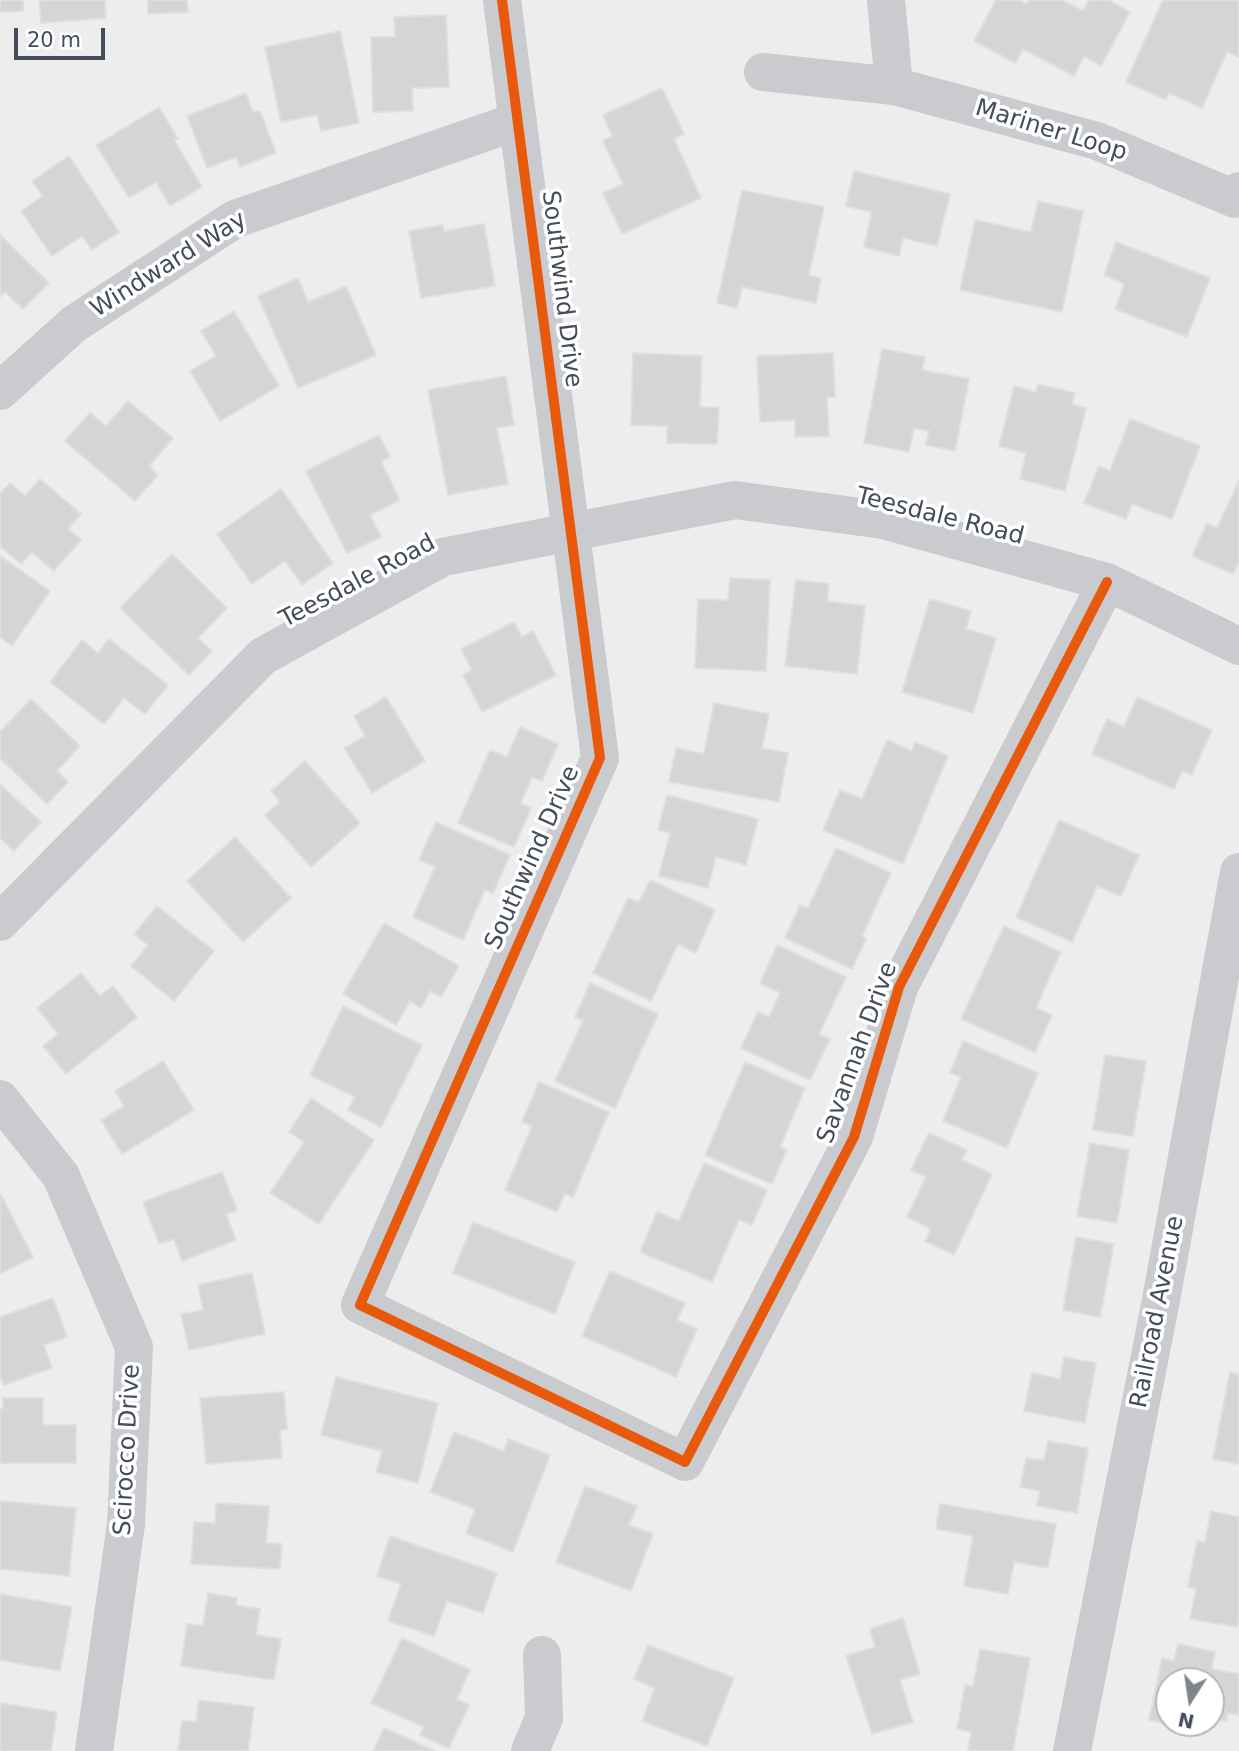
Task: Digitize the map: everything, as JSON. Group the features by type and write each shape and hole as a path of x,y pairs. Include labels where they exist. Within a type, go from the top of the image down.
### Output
{"street":[{"name":"Southwind Drive","path":"502,0 600,758 360,1305 685,1462"},
{"path":"886,0 894,86"},
{"name":"Mariner Loop","path":"763,72 894,86 1097,141 1235,199 1239,191"},
{"name":"Windward Way","path":"0,390 74,324 235,219 518,121"},
{"name":"Teesdale Road","path":"0,922 263,656 443,557 735,500 883,520 1107,582 1239,646"},
{"name":"Savannah Drive","path":"685,1462 854,1137 899,987 1107,582"},
{"name":"Railroad Avenue","path":"1072,1751 1159,1314 1239,872"},
{"name":"Scirocco Drive","path":"0,1099 61,1176 134,1346 126,1524 94,1751"},
{"path":"530,1751 544,1718 542,1656"}],"building":[{"path":"0,0 23,0 23,11 0,12"},
{"path":"39,0 105,0 106,18 41,23"},
{"path":"148,0 187,0 188,12 148,14"},
{"path":"996,0 1019,0 1026,4 1029,0 1062,0 1083,11 1089,0 1109,0 1130,12 1101,66 1084,56 1074,76 1023,49 1015,63 974,41"},
{"path":"1163,0 1239,0 1239,57 1227,52 1202,108 1169,93 1166,100 1126,82"},
{"path":"446,15 449,87 412,88 413,111 373,112 371,37 395,37 394,17"},
{"path":"340,31 359,123 321,131 317,115 281,122 265,47"},
{"path":"662,88 684,134 674,139 701,198 622,234 603,193 623,184 603,141 612,136 603,115"},
{"path":"246,93 253,112 260,111 276,153 240,167 236,157 207,168 187,116"},
{"path":"159,107 178,139 174,140 202,187 170,206 156,182 129,198 96,145"},
{"path":"69,156 119,232 92,250 82,236 52,256 21,211 43,196 32,181"},
{"path":"854,171 950,194 937,246 903,238 899,256 864,247 872,212 846,206"},
{"path":"742,190 824,207 809,275 821,279 816,303 742,287 737,308 717,303"},
{"path":"1038,201 1083,211 1062,312 960,290 975,220 1031,232"},
{"path":"484,224 495,286 421,298 409,231 443,225 444,231"},
{"path":"0,235 49,283 23,309 5,292 0,297"},
{"path":"1116,242 1210,278 1187,337 1115,309 1124,284 1104,275"},
{"path":"298,278 308,302 346,286 376,355 298,388 258,296"},
{"path":"234,311 279,386 220,421 190,371 216,356 201,331"},
{"path":"882,349 925,357 922,370 969,379 955,451 926,445 929,431 914,428 909,452 864,443"},
{"path":"633,353 702,356 700,407 719,407 717,444 667,443 667,426 631,425"},
{"path":"833,353 835,397 827,397 829,436 795,437 795,420 760,422 757,356"},
{"path":"506,376 514,425 497,428 508,484 448,495 428,390"},
{"path":"1038,384 1075,393 1072,404 1086,408 1065,491 1020,479 1026,453 999,446 1014,386 1036,392"},
{"path":"128,401 173,438 149,466 158,475 135,501 65,441 90,413 106,426"},
{"path":"1130,419 1200,446 1172,519 1132,504 1126,519 1084,503 1099,466 1110,471"},
{"path":"379,435 390,457 381,461 400,500 370,515 381,537 347,553 306,471"},
{"path":"40,479 81,514 68,529 81,540 54,571 32,552 21,564 0,546 0,494 10,483 25,496"},
{"path":"1239,481 1239,562 1233,574 1192,556 1207,523 1217,528"},
{"path":"281,489 333,563 302,585 285,561 252,584 217,534"},
{"path":"172,554 227,608 198,638 212,651 189,675 120,608"},
{"path":"0,556 50,591 12,646 0,637"},
{"path":"730,578 770,580 766,671 695,668 698,599 728,600"},
{"path":"796,580 829,584 827,601 865,606 857,674 785,666"},
{"path":"930,599 971,611 966,629 996,638 973,713 902,692"},
{"path":"514,622 522,637 533,631 556,675 482,712 463,675 472,670 461,649"},
{"path":"109,639 168,685 145,714 124,698 104,724 50,682 82,640 98,653"},
{"path":"386,697 425,761 372,793 344,748 365,736 354,716"},
{"path":"1137,697 1212,730 1192,775 1182,771 1174,789 1092,754 1107,719 1124,727"},
{"path":"31,699 80,746 57,771 68,782 47,804 0,758 0,732"},
{"path":"714,703 769,714 762,748 788,753 779,802 669,782 676,748 704,754"},
{"path":"520,727 558,744 542,781 532,777 521,803 531,808 514,847 458,823 490,750 507,757"},
{"path":"887,740 912,751 915,742 948,756 903,864 823,830 840,790 862,799"},
{"path":"305,761 360,823 311,867 265,815 280,802 271,791"},
{"path":"0,784 41,822 14,851 0,838"},
{"path":"667,795 758,819 746,865 716,857 708,888 659,876 670,833 658,830"},
{"path":"1059,820 1139,855 1121,896 1097,886 1072,942 1016,917"},
{"path":"436,822 510,855 493,893 485,890 463,940 413,917 435,867 419,860"},
{"path":"235,837 291,898 243,942 187,881"},
{"path":"836,848 891,873 862,936 866,939 852,969 785,938 800,905 808,908"},
{"path":"650,880 715,910 696,953 678,944 651,1001 593,973 628,898 639,902"},
{"path":"157,906 214,951 174,1001 131,966 148,945 134,934"},
{"path":"384,923 459,966 441,997 430,991 421,1008 410,1001 396,1025 343,994"},
{"path":"1004,926 1061,952 1036,1008 1052,1015 1035,1052 961,1019"},
{"path":"777,945 846,977 819,1034 830,1039 810,1080 741,1048 758,1012 769,1017 780,993 760,983"},
{"path":"81,973 100,996 113,986 137,1017 66,1074 43,1046 58,1034 37,1008"},
{"path":"590,983 658,1014 615,1108 555,1081 583,1021 575,1017"},
{"path":"343,1006 422,1045 381,1127 348,1110 355,1097 310,1075"},
{"path":"963,1041 1038,1073 1007,1148 943,1121 961,1077 950,1073"},
{"path":"1105,1055 1146,1061 1133,1136 1093,1130"},
{"path":"163,1061 194,1110 122,1154 101,1120 124,1106 115,1091"},
{"path":"745,1062 805,1088 780,1147 787,1150 772,1184 705,1155"},
{"path":"539,1082 609,1112 573,1197 565,1194 557,1212 505,1190 532,1126 522,1122"},
{"path":"311,1098 374,1140 319,1224 270,1193 304,1142 289,1132"},
{"path":"929,1133 967,1150 962,1160 992,1174 954,1255 925,1241 931,1229 907,1217 926,1177 911,1170"},
{"path":"1090,1143 1129,1150 1117,1223 1077,1216"},
{"path":"704,1163 767,1190 752,1225 739,1220 712,1282 640,1252 657,1212 679,1221"},
{"path":"222,1172 237,1210 226,1214 236,1240 182,1261 174,1239 159,1244 143,1202"},
{"path":"0,1196 33,1257 0,1274"},
{"path":"473,1222 575,1262 555,1314 453,1273"},
{"path":"1076,1237 1114,1244 1100,1317 1063,1310"},
{"path":"610,1271 685,1303 677,1320 697,1329 676,1377 582,1336"},
{"path":"252,1273 265,1334 189,1350 181,1314 203,1310 198,1285"},
{"path":"53,1298 67,1337 44,1345 52,1368 4,1385 0,1375 0,1317"},
{"path":"1064,1357 1096,1363 1085,1423 1024,1411 1032,1373 1060,1379"},
{"path":"1230,1372 1239,1374 1239,1464 1213,1459"},
{"path":"336,1377 438,1403 418,1483 376,1472 382,1451 321,1435"},
{"path":"284,1392 287,1429 280,1430 282,1458 206,1464 200,1398"},
{"path":"3,1398 43,1398 43,1425 76,1425 76,1463 0,1463 0,1409 3,1409"},
{"path":"454,1432 504,1451 508,1439 550,1455 513,1552 466,1533 475,1509 430,1492"},
{"path":"1048,1441 1088,1448 1077,1513 1037,1506 1040,1491 1020,1487 1026,1458 1044,1460"},
{"path":"585,1486 637,1506 629,1525 653,1534 631,1591 556,1562"},
{"path":"0,1501 76,1508 69,1576 0,1569"},
{"path":"216,1503 269,1506 266,1543 282,1544 280,1569 191,1564 194,1522 215,1523"},
{"path":"940,1504 1056,1524 1048,1568 1014,1562 1008,1594 964,1586 973,1536 936,1529"},
{"path":"1211,1511 1239,1517 1237,1627 1190,1619 1196,1588 1188,1587 1197,1541 1205,1543"},
{"path":"390,1536 497,1573 483,1613 447,1601 434,1636 388,1621 401,1584 377,1576"},
{"path":"208,1593 237,1598 236,1605 260,1609 256,1635 281,1639 274,1680 181,1666 187,1624 203,1626"},
{"path":"0,1594 72,1607 60,1671 0,1660"},
{"path":"903,1618 920,1674 900,1680 913,1722 872,1734 846,1656 875,1647 870,1629"},
{"path":"402,1638 470,1670 457,1699 469,1705 449,1748 420,1735 424,1727 371,1703"},
{"path":"1178,1644 1215,1652 1212,1667 1160,1667 1162,1658 1174,1661"},
{"path":"648,1645 734,1678 707,1746 642,1721 655,1688 634,1679"},
{"path":"980,1649 1030,1658 1013,1751 968,1751 971,1732 957,1729 965,1685 973,1687"},
{"path":"1225,1671 1239,1674 1239,1715 1228,1713 1226,1721"},
{"path":"1155,1691 1155,1721 1149,1720"},
{"path":"199,1700 254,1707 248,1751 178,1751 182,1720 196,1722"},
{"path":"0,1703 57,1712 51,1751 0,1751"},
{"path":"384,1728 435,1751 373,1751"}],"cycle path":[{"path":"502,0 600,758 360,1305 685,1462 854,1137 899,987 1107,582"}]}
